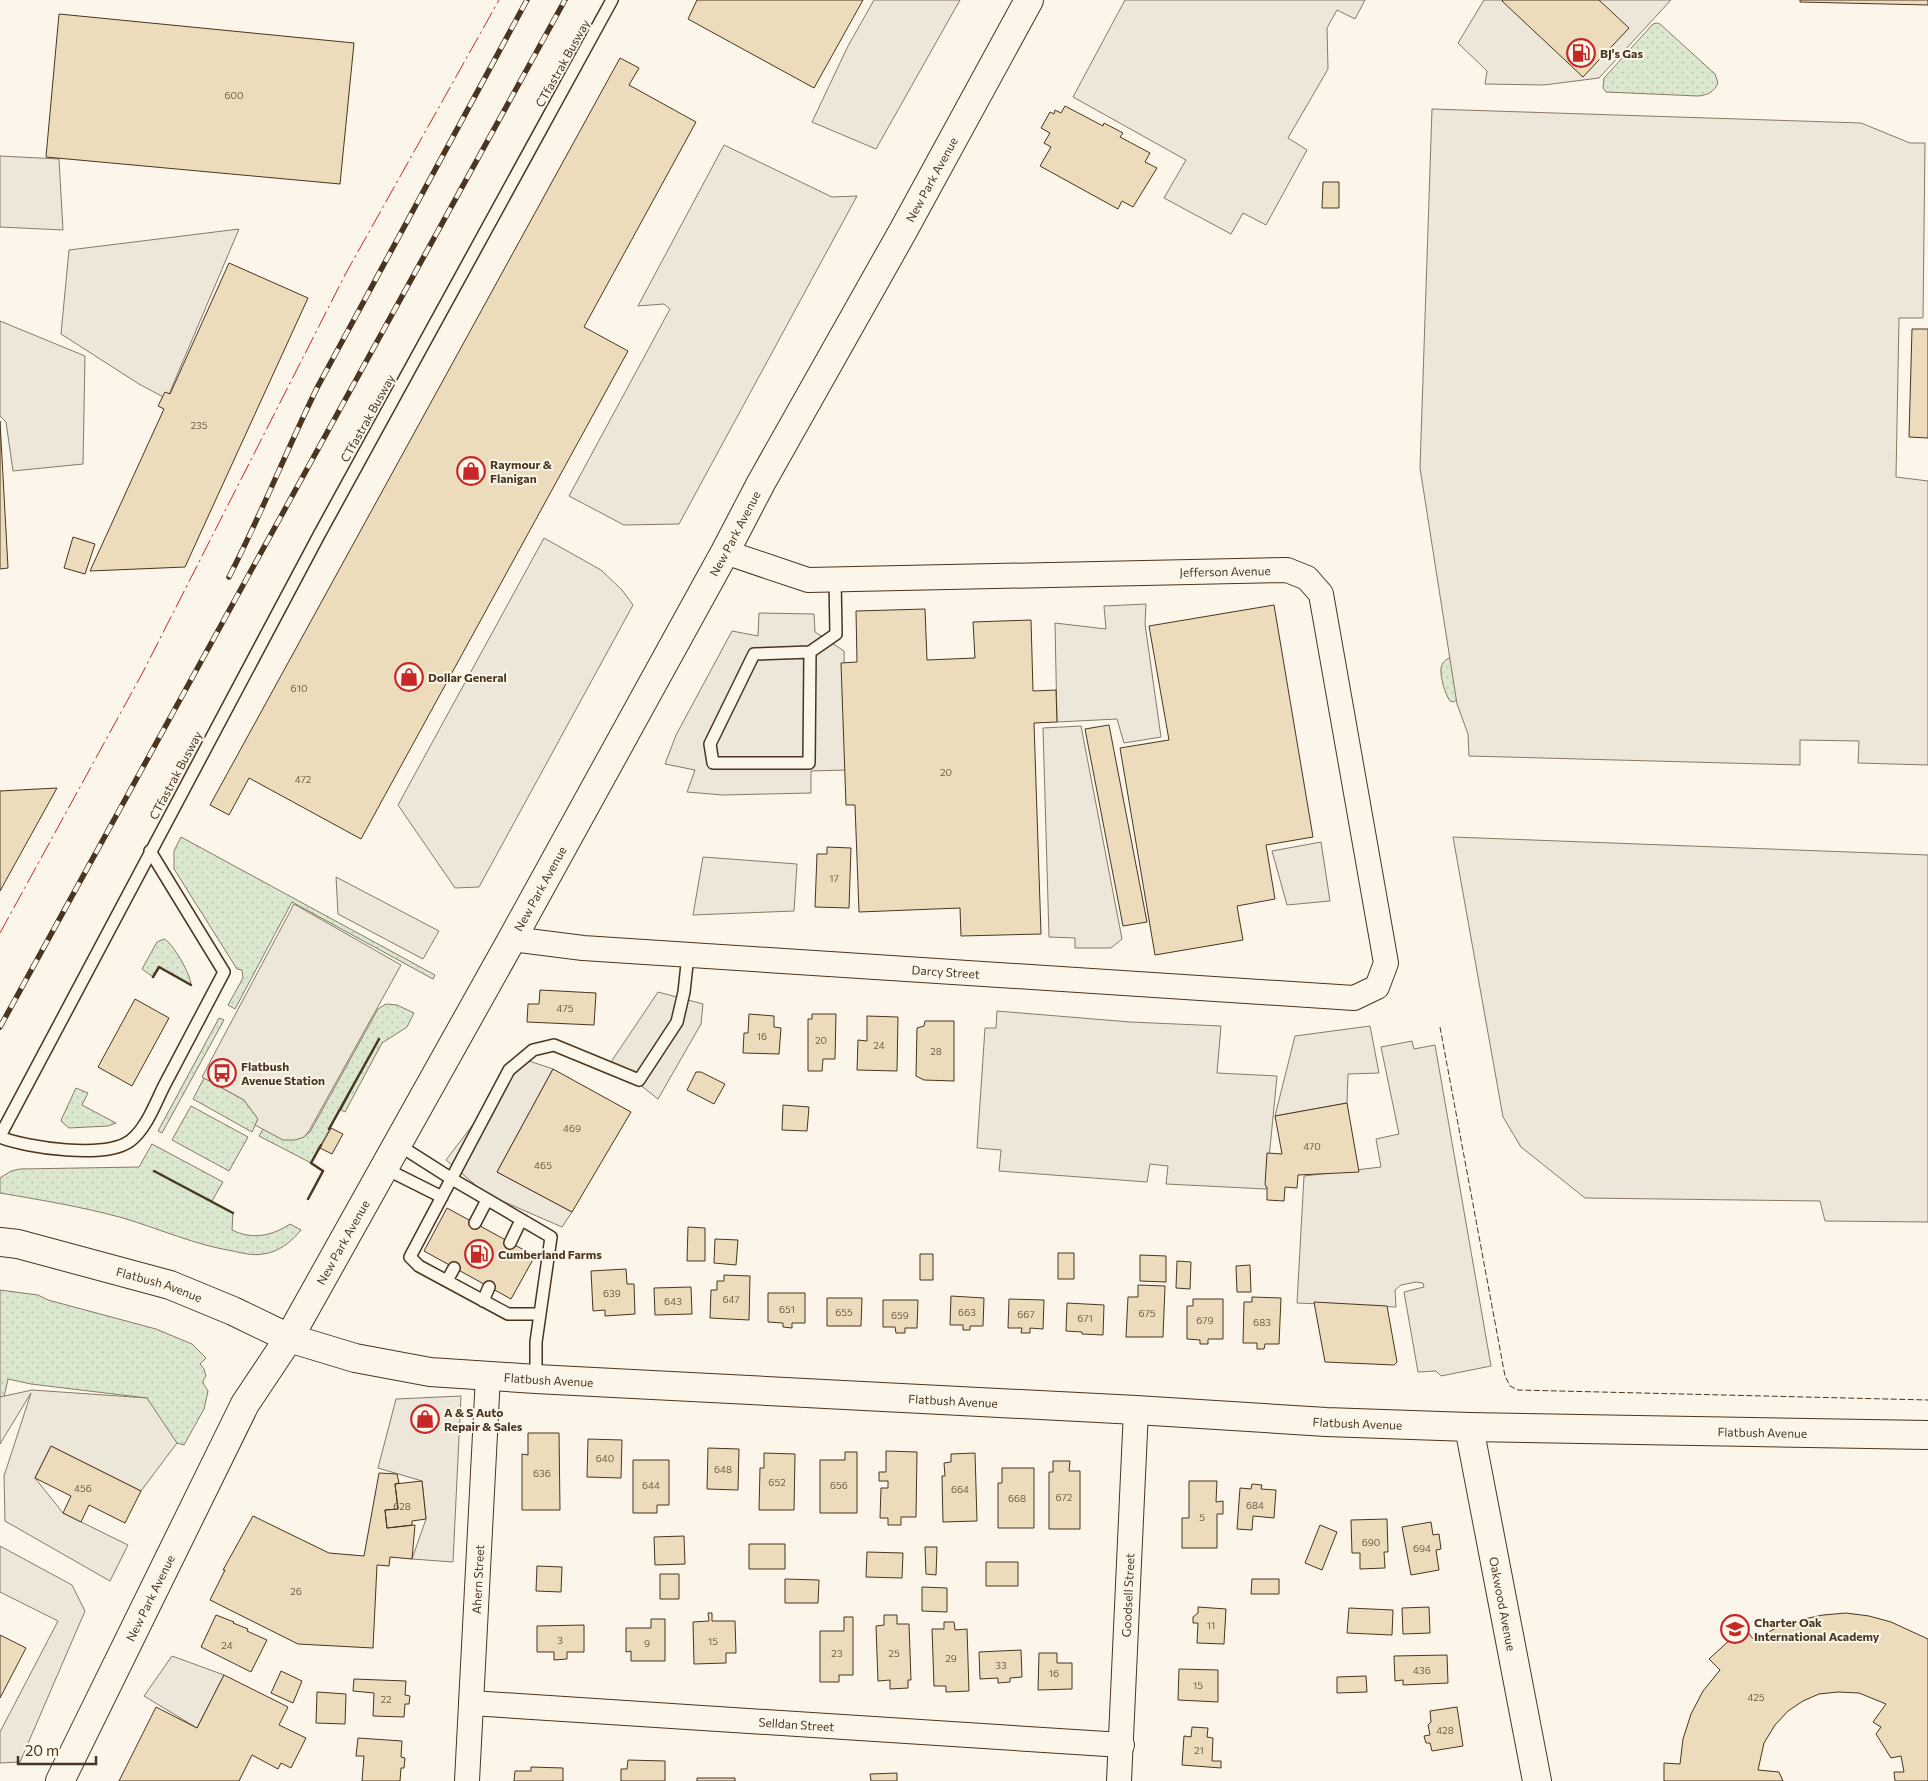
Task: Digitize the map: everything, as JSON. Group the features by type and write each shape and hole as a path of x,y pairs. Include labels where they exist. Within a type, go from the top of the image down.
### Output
{"street":[{"name":"New Park Avenue","path":"60,1781 245,1404 289,1338 512,940 761,483 898,240 1028,0"},
{"name":"Jefferson Avenue","path":"725,552 808,580 1287,570 1307,578 1320,594 1386,963 1377,987"},
{"name":"Darcy Street","path":"512,940 583,948 1354,998 1377,987"},
{"name":"Flatbush Avenue","path":"9,1243 170,1285 233,1311 289,1338 355,1358 430,1372 1326,1422 1469,1427 1928,1435"},
{"name":"Ahern Street","path":"467,1781 488,1376"},
{"name":"Goodsell Street","path":"1119,1781 1136,1410"},
{"name":"Oakwood Avenue","path":"1469,1427 1537,1781"},
{"name":"Selldan Street","path":"471,1703 1122,1745"}],"lane":[{"name":"CTfastrak Busway","path":"150,851 224,972 220,980 145,1123 129,1142 114,1147 93,1150 51,1149 20,1144 0,1137 150,851 319,535 612,0"},
{"path":"810,652 809,763 713,763 710,744 754,654 810,652 836,634 835,579"},
{"path":"540,1314 508,1314 418,1266 410,1257 509,1070 533,1050 554,1045 639,1080 677,1022 684,992 688,955"},
{"path":"397,1144 550,1237 536,1342 536,1379"},
{"path":"384,1168 442,1197"},
{"path":"475,1223 487,1200"},
{"path":"510,1243 521,1220"},
{"path":"447,1281 454,1268"},
{"path":"483,1301 489,1287"}],"green space":[{"path":"1657,23 1715,74 1718,83 1713,91 1698,96 1606,92 1603,88 1604,78 1653,24"},
{"path":"1449,658 1455,658 1457,699 1454,702 1448,698 1441,676 1442,665"},
{"path":"181,837 435,975 433,979 292,902 235,1009 228,1005 243,978 242,970 237,969 174,869 174,851"},
{"path":"164,939 172,946 181,960 191,985 159,967 153,977 142,969 157,942"},
{"path":"386,1004 397,1005 414,1013 407,1027 382,1043 345,1112 341,1110 359,1075 311,1163 259,1136 263,1129 281,1138 293,1140 310,1132 378,1009"},
{"path":"219,1018 224,1020 162,1133 158,1131"},
{"path":"204,1078 244,1100 258,1119 252,1132 193,1099"},
{"path":"76,1088 88,1093 82,1105 116,1123 108,1126 69,1128 61,1121"},
{"path":"191,1106 248,1137 229,1171 172,1140"},
{"path":"152,1144 223,1182 212,1201 194,1192 233,1213 232,1230 254,1236 269,1234 290,1224 301,1230 293,1239 279,1249 259,1255 248,1254 205,1245 108,1214 0,1193 0,1178 11,1171 20,1169 139,1167"},
{"path":"0,1290 38,1295 48,1300 156,1329 192,1344 206,1358 200,1364 204,1369 206,1376 203,1382 208,1391 204,1409 184,1445 177,1443 171,1437 148,1406 147,1398 31,1384 8,1379 4,1397 0,1397"}],"shaded area":[{"path":"874,0 960,0 876,149 812,122 848,46"},
{"path":"1125,0 1365,0 1355,19 1337,10 1327,28 1328,69 1288,138 1307,150 1266,225 1243,213 1231,234 1164,198 1186,160 1073,97"},
{"path":"1484,0 1671,0 1599,78 1544,85 1485,84 1487,71 1458,43"},
{"path":"1432,109 1861,123 1910,143 1925,143 1923,318 1899,318 1896,477 1928,481 1928,765 1858,763 1859,741 1800,740 1800,765 1469,756 1468,734 1457,704 1420,468"},
{"path":"724,145 832,197 857,196 679,524 624,525 569,496 670,309 664,304 638,306"},
{"path":"0,156 59,159 63,230 0,227"},
{"path":"239,229 167,399 139,384 61,334 69,250"},
{"path":"0,321 85,356 83,464 13,471 6,422 0,416"},
{"path":"544,538 601,570 622,590 633,605 479,887 455,888 398,805"},
{"path":"1146,604 1145,624 1161,737 1124,743 1117,719 1057,722 1055,623 1106,629 1104,606"},
{"path":"759,613 814,614 815,632 844,651 846,770 811,771 811,793 723,795 687,792 695,770 665,764 676,735 732,631 758,636"},
{"path":"1081,726 1122,939 1111,948 1075,948 1075,938 1049,937 1043,728"},
{"path":"1453,837 1928,855 1928,1222 1825,1221 1820,1201 1585,1198 1521,1147 1503,1117"},
{"path":"1321,842 1330,901 1287,905 1272,851"},
{"path":"703,857 797,864 794,911 693,915"},
{"path":"336,877 439,931 423,959 338,914"},
{"path":"294,904 401,965 309,1131 304,1137 295,1140 283,1140 255,1125 258,1119 244,1100 202,1077"},
{"path":"658,992 703,1004 701,1024 658,1099 611,1062"},
{"path":"997,1011 1130,1022 1221,1026 1217,1073 1277,1076 1266,1189 1166,1184 1168,1166 1150,1164 1147,1182 999,1171 1001,1150 977,1148 985,1028 996,1028"},
{"path":"1370,1026 1379,1073 1348,1074 1347,1103 1275,1116 1295,1036"},
{"path":"1412,1041 1414,1049 1435,1045 1491,1366 1441,1376 1436,1371 1418,1372 1404,1292 1424,1287 1423,1283 1416,1282 1401,1285 1395,1290 1396,1307 1297,1303 1304,1176 1381,1167 1376,1139 1399,1134 1381,1047"},
{"path":"523,1059 553,1069 497,1172 572,1212 562,1227 486,1194 446,1160"},
{"path":"32,1390 147,1398 177,1443 141,1491 51,1446 35,1478 63,1513 128,1545 110,1581 5,1521 4,1476 31,1393 0,1444 0,1397"},
{"path":"461,1396 453,1562 412,1559 426,1519 422,1481 378,1468 396,1399"},
{"path":"0,1546 72,1585 85,1611 20,1762 0,1763 0,1732 58,1621 0,1592"},
{"path":"172,1656 224,1675 197,1728 144,1696"}],"building":[{"path":"697,0 863,0 814,88 688,19"},
{"name":"BJ's Gas","path":"1503,0 1599,0 1629,28 1583,77"},
{"path":"1800,0 1928,0 1928,5 1800,2"},
{"path":"59,14 354,43 340,184 46,157"},
{"path":"620,58 639,68 629,85 696,122 584,327 628,351 361,839 249,778 229,815 210,805"},
{"path":"1065,106 1103,126 1104,123 1123,133 1120,137 1150,153 1145,162 1157,168 1133,207 1122,201 1118,209 1040,166 1051,147 1044,143 1050,133 1041,128 1050,112 1054,114 1055,110 1061,113"},
{"path":"1323,182 1339,182 1339,208 1322,208"},
{"path":"229,263 308,298 185,567 90,571 164,409 158,406 165,392 170,394"},
{"path":"1912,329 1928,329 1928,438 1909,437"},
{"path":"0,421 8,568 0,569"},
{"path":"73,537 95,544 85,574 64,568"},
{"path":"1274,605 1313,837 1266,845 1275,899 1237,906 1243,940 1155,955 1120,748 1169,740 1149,626"},
{"path":"925,609 927,660 975,658 973,622 1031,620 1033,691 1056,690 1057,722 1034,723 1041,934 961,936 960,908 859,912 855,805 846,805 841,663 857,662 856,611"},
{"path":"1109,725 1147,922 1123,926 1085,729"},
{"path":"57,788 0,891 0,791"},
{"path":"827,847 851,848 849,908 815,907 817,854 827,854"},
{"path":"540,990 596,993 594,1025 527,1022 528,1004 539,1004"},
{"path":"135,999 169,1018 132,1086 98,1067"},
{"path":"749,1014 774,1016 774,1027 781,1028 779,1054 743,1053 744,1033 748,1033"},
{"path":"812,1014 836,1014 835,1059 823,1059 822,1071 808,1071 808,1019 812,1019"},
{"path":"867,1016 898,1017 897,1071 857,1070 858,1040 867,1041"},
{"path":"925,1021 954,1021 954,1081 924,1080 916,1076 917,1028 924,1026"},
{"path":"553,1069 631,1112 572,1212 497,1172"},
{"path":"696,1072 701,1072 725,1084 714,1104 687,1090"},
{"path":"1347,1103 1359,1172 1298,1175 1297,1188 1285,1187 1284,1201 1267,1200 1267,1187 1265,1185 1267,1153 1282,1154 1275,1116"},
{"path":"783,1105 809,1107 807,1131 782,1130"},
{"path":"331,1128 343,1134 332,1154 320,1148"},
{"path":"447,1208 535,1256 511,1299 424,1251"},
{"path":"688,1227 705,1228 705,1261 687,1261"},
{"path":"715,1239 738,1240 736,1265 714,1263"},
{"path":"1058,1253 1074,1253 1074,1279 1058,1279"},
{"path":"920,1254 933,1254 933,1280 920,1280"},
{"path":"1140,1255 1166,1256 1166,1282 1140,1281"},
{"path":"1177,1261 1191,1262 1190,1289 1176,1288"},
{"path":"1250,1265 1251,1292 1237,1292 1236,1266"},
{"path":"626,1269 627,1284 634,1284 635,1314 605,1316 605,1310 593,1311 591,1271"},
{"path":"724,1275 750,1276 749,1320 710,1318 711,1290 717,1290 717,1281 724,1281"},
{"path":"1138,1285 1165,1286 1163,1337 1126,1337 1128,1297 1138,1297"},
{"path":"691,1287 692,1314 655,1315 654,1288"},
{"path":"768,1293 805,1293 805,1323 792,1323 792,1328 783,1327 783,1323 768,1322"},
{"path":"951,1296 984,1298 983,1326 970,1326 970,1330 963,1330 963,1325 950,1325"},
{"path":"1252,1297 1281,1298 1279,1344 1265,1344 1264,1349 1257,1349 1257,1343 1243,1343 1244,1302 1252,1302"},
{"path":"827,1298 862,1298 861,1326 827,1326"},
{"path":"1009,1299 1044,1300 1043,1329 1030,1328 1030,1333 1021,1333 1022,1328 1008,1328"},
{"path":"1193,1299 1223,1299 1223,1339 1208,1339 1208,1344 1200,1344 1200,1340 1187,1339 1187,1306 1193,1306"},
{"path":"883,1300 918,1300 917,1328 905,1328 905,1333 896,1333 895,1327 883,1327"},
{"path":"1314,1302 1387,1306 1397,1362 1394,1365 1325,1362"},
{"path":"1067,1303 1104,1305 1103,1335 1066,1331"},
{"path":"528,1433 559,1433 560,1510 522,1510 522,1454 528,1455"},
{"path":"588,1439 622,1440 621,1478 587,1477"},
{"path":"51,1446 141,1491 125,1523 89,1505 81,1522 63,1513 71,1496 35,1478"},
{"path":"708,1448 739,1449 738,1490 707,1489"},
{"path":"886,1451 917,1452 916,1517 901,1517 901,1525 888,1525 888,1518 880,1518 881,1488 888,1488 888,1481 879,1481 879,1472 886,1472"},
{"path":"845,1452 857,1452 857,1513 820,1513 820,1460 845,1460"},
{"path":"764,1453 795,1454 794,1510 759,1510 760,1468 764,1468"},
{"path":"975,1453 977,1521 943,1522 942,1476 945,1476 944,1463 951,1462 951,1454"},
{"path":"633,1460 669,1460 669,1505 657,1505 657,1513 633,1513"},
{"path":"1053,1461 1070,1461 1069,1471 1080,1471 1080,1529 1049,1529 1049,1472 1053,1472"},
{"path":"1002,1468 1034,1468 1034,1528 998,1528 998,1483 1002,1483"},
{"path":"379,1473 397,1474 399,1483 395,1484 398,1509 385,1510 387,1528 415,1525 412,1559 390,1557 389,1566 377,1565 373,1648 298,1644 210,1600 225,1570 223,1570 253,1516 329,1553 364,1556"},
{"path":"422,1481 426,1519 412,1521 412,1525 387,1528 385,1510 398,1509 395,1484"},
{"path":"1189,1481 1217,1481 1216,1502 1223,1501 1223,1514 1217,1514 1217,1548 1182,1548 1182,1518 1189,1518"},
{"path":"1252,1484 1262,1485 1261,1489 1276,1490 1274,1518 1253,1516 1252,1530 1237,1529 1240,1488 1251,1489"},
{"path":"1387,1519 1388,1552 1384,1552 1385,1568 1360,1569 1360,1553 1352,1553 1351,1520"},
{"path":"1431,1522 1433,1535 1439,1534 1441,1549 1436,1550 1439,1570 1411,1575 1402,1527"},
{"path":"1320,1525 1337,1532 1322,1570 1305,1563"},
{"path":"684,1536 685,1564 655,1565 654,1537"},
{"path":"749,1544 785,1544 785,1569 749,1569"},
{"path":"925,1547 937,1547 936,1575 926,1574"},
{"path":"867,1552 903,1553 902,1578 866,1577"},
{"path":"986,1562 1018,1562 1018,1586 986,1586"},
{"path":"537,1566 562,1567 561,1592 536,1591"},
{"path":"660,1574 679,1574 679,1599 660,1599"},
{"path":"785,1579 819,1580 818,1603 785,1603"},
{"path":"1252,1579 1279,1579 1279,1594 1251,1594"},
{"path":"922,1587 947,1588 947,1612 922,1611"},
{"path":"1198,1607 1226,1609 1224,1644 1197,1643 1198,1623 1193,1623 1193,1617 1198,1613"},
{"path":"1429,1607 1430,1633 1403,1634 1402,1608"},
{"path":"1349,1608 1393,1610 1392,1635 1347,1633"},
{"path":"708,1613 712,1613 712,1621 735,1621 736,1653 726,1653 726,1663 694,1664 693,1622 709,1621"},
{"path":"1846,1613 1869,1616 1891,1622 1928,1639 1928,1781 1895,1781 1894,1772 1904,1772 1901,1756 1891,1758 1876,1734 1881,1727 1873,1722 1886,1704 1859,1693 1838,1692 1819,1694 1803,1701 1788,1711 1775,1725 1764,1743 1758,1770 1779,1772 1783,1781 1664,1781 1664,1763 1680,1764 1683,1739 1691,1714 1703,1691 1720,1670 1709,1659 1744,1627 1754,1640 1776,1628 1799,1620"},
{"path":"216,1615 234,1622 248,1629 247,1631 267,1640 251,1672 201,1647"},
{"path":"884,1615 897,1615 897,1624 909,1624 911,1680 908,1680 908,1688 890,1689 890,1680 878,1681 876,1626 884,1625"},
{"path":"844,1617 853,1617 853,1675 839,1675 839,1682 820,1682 820,1631 844,1631"},
{"path":"651,1619 665,1619 665,1661 631,1661 631,1651 626,1652 626,1628 651,1628"},
{"path":"944,1622 954,1622 955,1630 967,1629 969,1691 946,1692 946,1686 934,1686 932,1629 944,1629"},
{"path":"584,1625 584,1652 567,1652 567,1659 554,1660 554,1652 537,1652 537,1626"},
{"path":"0,1635 26,1648 0,1698"},
{"path":"1021,1650 1022,1677 1010,1678 1010,1682 998,1683 998,1678 980,1679 979,1652"},
{"path":"1039,1653 1057,1653 1057,1663 1072,1663 1072,1689 1038,1690"},
{"path":"1447,1655 1448,1683 1403,1685 1403,1680 1395,1681 1394,1656"},
{"path":"1179,1669 1218,1670 1218,1702 1178,1700"},
{"path":"281,1671 302,1681 293,1703 271,1693"},
{"path":"224,1675 288,1707 279,1725 306,1738 291,1768 281,1763 278,1769 252,1755 239,1781 119,1781 156,1707 197,1728"},
{"path":"1366,1676 1367,1692 1337,1693 1337,1677"},
{"path":"354,1679 406,1681 405,1695 410,1696 409,1704 405,1704 404,1717 373,1716 374,1693 353,1691"},
{"path":"317,1692 346,1694 345,1724 316,1723"},
{"path":"1457,1707 1463,1746 1432,1751 1430,1743 1426,1743 1424,1736 1430,1735 1428,1725 1431,1722 1430,1711"},
{"path":"1192,1727 1208,1728 1207,1737 1213,1738 1212,1761 1221,1761 1221,1768 1182,1765 1184,1736 1191,1737"},
{"path":"358,1738 402,1741 401,1757 405,1758 404,1768 401,1768 400,1781 362,1781 364,1756 356,1756"},
{"path":"628,1760 665,1761 665,1781 621,1781 621,1769 627,1769"},
{"path":"531,1767 563,1768 563,1781 514,1781 515,1771 531,1771"},
{"path":"897,1773 897,1781 871,1781 870,1774"},
{"path":"697,1778 735,1778 735,1781 697,1781"}],"railway":[{"path":"229,577 318,386 527,0"},
{"path":"0,1027 565,0"}],"fence":[{"path":"1440,1027 1505,1376 1510,1386 1518,1390 1928,1400"}],"wall":[{"path":"153,977 159,967 191,985"},
{"path":"329,1129 379,1039"},
{"path":"308,1199 323,1171 311,1163 321,1145"},
{"path":"154,1171 233,1213"}],"power":[{"path":"0,933 143,672 346,273 499,0"}],"place":[{"name":"BJ's Gas","path":"1581,53"},
{"name":"Raymour & Flanigan","path":"471,471"},
{"name":"Dollar General","path":"409,677"},
{"name":"Flatbush Avenue Station","path":"222,1073"},
{"name":"Cumberland Farms","path":"479,1254"},
{"name":"A & S Auto Repair & Sales","path":"425,1419"},
{"name":"Charter Oak International Academy","path":"1735,1629"}]}
